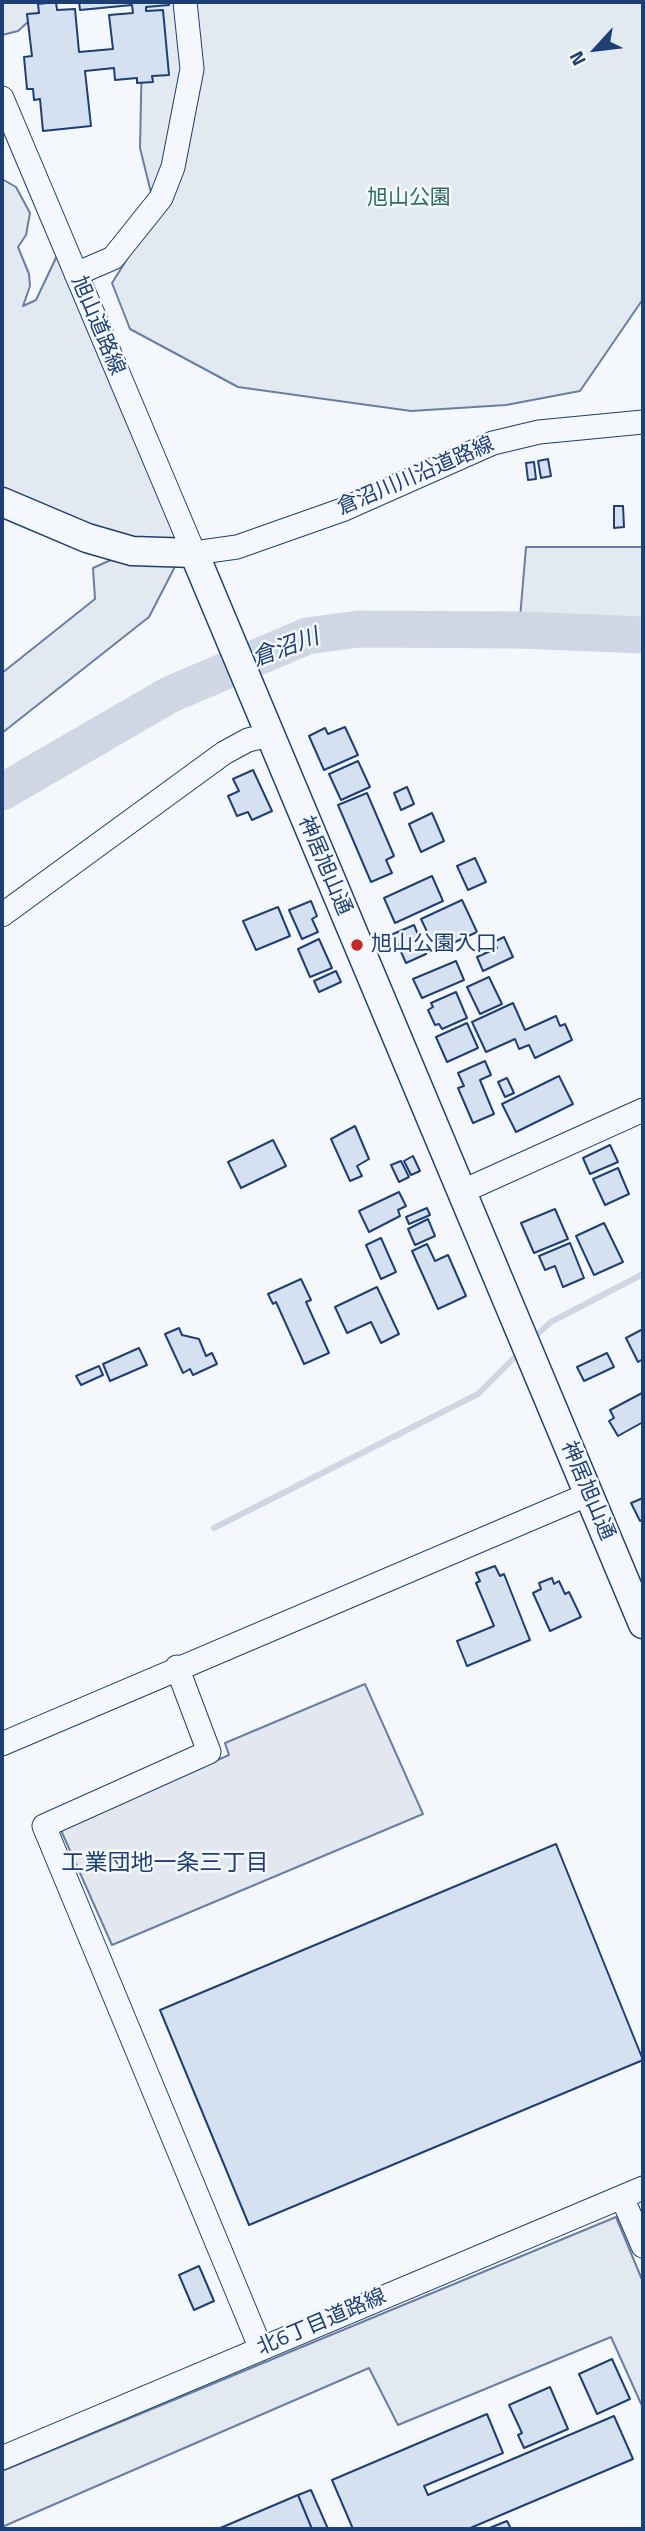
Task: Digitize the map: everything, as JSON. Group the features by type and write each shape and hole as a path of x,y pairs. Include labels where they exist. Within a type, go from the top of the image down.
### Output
{"main road":[{"path":"2,502 87,538 132,551 194,553"},
{"name":"神居旭山通","path":"194,553 643,1624"}],"street":[{"path":"76,274 113,258 161,198 173,167 192,69 185,2"},
{"name":"旭山道路線","path":"2,98 194,553"},
{"name":"倉沼川川沿道路線","path":"194,553 237,547 342,510 493,443 539,432 643,422"},
{"path":"2,915 224,754 248,740 269,735"},
{"path":"461,1192 643,1110"},
{"path":"2,1744 177,1667 589,1494"},
{"path":"177,1667 209,1752 44,1826 261,2349"},
{"name":"北6丁目道路線","path":"2,2458 643,2188"},
{"path":"622,2197 643,2246"}],"green space":[{"path":"2,2 50,2 18,31 2,35"},
{"name":"旭山公園","path":"143,2 643,2 643,299 580,391 506,405 411,411 238,387 130,329 112,283 156,213 140,148"},
{"path":"2,179 16,187 30,213 26,235 18,247 29,274 30,286 23,306 36,300 63,243 182,553 149,617 2,733 2,673 95,599 93,568 131,551 2,497"},
{"path":"526,547 643,547 643,635 519,630"},
{"path":"616,2217 643,2282 643,2408 611,2337 398,2425 369,2368 2,2527 2,2471"}],"shaded area":[{"path":"365,1684 423,1814 112,1945 60,1828 229,1755 225,1743"}],"building":[{"path":"56,2 57,10 75,9 79,52 113,49 109,15 133,13 132,5 80,10 79,2 169,2 169,5 146,7 146,11 163,10 169,75 152,76 153,82 137,83 137,78 115,80 114,68 85,71 91,126 43,131 40,99 34,100 33,89 27,89 24,57 32,56 27,14 39,13 38,4"},
{"path":"548,459 551,476 541,478 538,461"},
{"path":"534,462 536,479 528,480 526,463"},
{"path":"614,506 623,506 624,527 614,528"},
{"path":"345,727 358,755 324,770 309,736 325,728 328,734"},
{"path":"358,761 370,787 341,800 329,774"},
{"path":"253,770 272,811 252,820 248,812 237,816 228,796 239,791 233,779"},
{"path":"407,787 414,804 401,810 394,793"},
{"path":"367,793 394,856 386,860 392,873 371,882 338,805"},
{"path":"432,813 444,841 421,852 409,824"},
{"path":"475,858 486,882 468,890 457,866"},
{"path":"432,876 443,901 395,923 384,898"},
{"path":"462,900 477,932 453,943 448,932 431,940 421,919"},
{"path":"311,901 317,916 312,919 318,932 302,939 289,910"},
{"path":"278,907 290,936 256,950 243,921"},
{"path":"414,925 426,954 406,963 393,934"},
{"path":"504,937 513,957 483,971 477,957 497,948 494,942"},
{"path":"319,939 332,968 310,977 298,949"},
{"path":"456,961 464,980 422,998 413,979"},
{"path":"336,971 341,982 319,992 314,981"},
{"path":"489,977 502,1004 480,1014 467,987"},
{"path":"456,992 467,1018 442,1029 439,1024 435,1025 428,1010 433,1007 431,1003"},
{"path":"513,1003 525,1030 556,1016 560,1026 565,1024 572,1040 535,1058 529,1045 519,1049 515,1039 486,1052 472,1022"},
{"path":"467,1023 478,1048 447,1062 436,1037"},
{"path":"485,1061 491,1075 480,1080 494,1114 473,1123 458,1088 464,1086 458,1073"},
{"path":"559,1076 573,1104 516,1132 502,1104"},
{"path":"507,1078 514,1093 505,1097 498,1082"},
{"path":"355,1126 369,1159 357,1166 362,1176 350,1181 331,1139"},
{"path":"273,1140 286,1166 241,1188 228,1162"},
{"path":"610,1145 618,1162 590,1174 583,1158"},
{"path":"413,1156 420,1171 411,1175 404,1161"},
{"path":"401,1161 409,1177 399,1182 391,1165"},
{"path":"618,1168 629,1194 605,1205 593,1179"},
{"path":"399,1192 406,1206 398,1210 400,1216 369,1232 359,1211"},
{"path":"427,1208 430,1215 409,1224 406,1217"},
{"path":"555,1209 568,1239 534,1253 521,1223"},
{"path":"428,1219 435,1236 415,1245 408,1229"},
{"path":"604,1223 623,1262 594,1275 576,1236"},
{"path":"381,1238 396,1272 381,1279 366,1245"},
{"path":"570,1243 584,1278 563,1287 555,1266 545,1270 539,1256"},
{"path":"427,1244 435,1261 448,1255 466,1296 438,1309 412,1251"},
{"path":"301,1279 311,1300 306,1302 329,1353 304,1364 276,1302 273,1304 268,1294"},
{"path":"377,1287 399,1334 381,1343 371,1322 347,1333 335,1307"},
{"path":"179,1328 182,1335 199,1339 206,1356 212,1353 217,1364 193,1375 190,1369 183,1373 165,1334"},
{"path":"643,1329 643,1359 638,1362 626,1338"},
{"path":"139,1348 147,1365 110,1381 103,1364"},
{"path":"607,1353 614,1367 584,1381 577,1367"},
{"path":"99,1366 103,1375 81,1385 76,1376"},
{"path":"642,1393 643,1422 618,1436 609,1421 614,1418 610,1410"},
{"path":"643,1498 643,1519 640,1521 631,1503"},
{"path":"495,1566 500,1576 504,1574 530,1640 467,1666 457,1641 494,1626 476,1583 480,1581 476,1573"},
{"path":"552,1578 554,1584 559,1581 565,1594 569,1592 581,1617 550,1631 533,1593 541,1589 539,1583"},
{"path":"556,1844 643,2060 249,2225 160,2010"},
{"path":"199,2266 214,2301 194,2310 179,2275"},
{"path":"612,2359 630,2399 597,2414 579,2374"},
{"path":"550,2387 568,2429 524,2448 518,2435 522,2433 509,2405"},
{"path":"487,2414 503,2453 424,2486 428,2495 614,2416 633,2459 468,2529 353,2529 332,2480"},
{"path":"311,2490 328,2529 312,2529 298,2495"},
{"path":"298,2495 312,2529 218,2529"},
{"path":"507,2521 511,2529 487,2529"}],"waterway":[{"name":"倉沼川","path":"2,792 169,695 307,636 359,629 519,630 643,635"},
{"path":"531,1340 551,1322 643,1274"},
{"path":"214,1528 478,1394 521,1351"}],"place":[{"name":"旭山公園入口","path":"357,945"}],"district":[{"name":"工業団地一条三丁目","path":"165,1864"}]}
